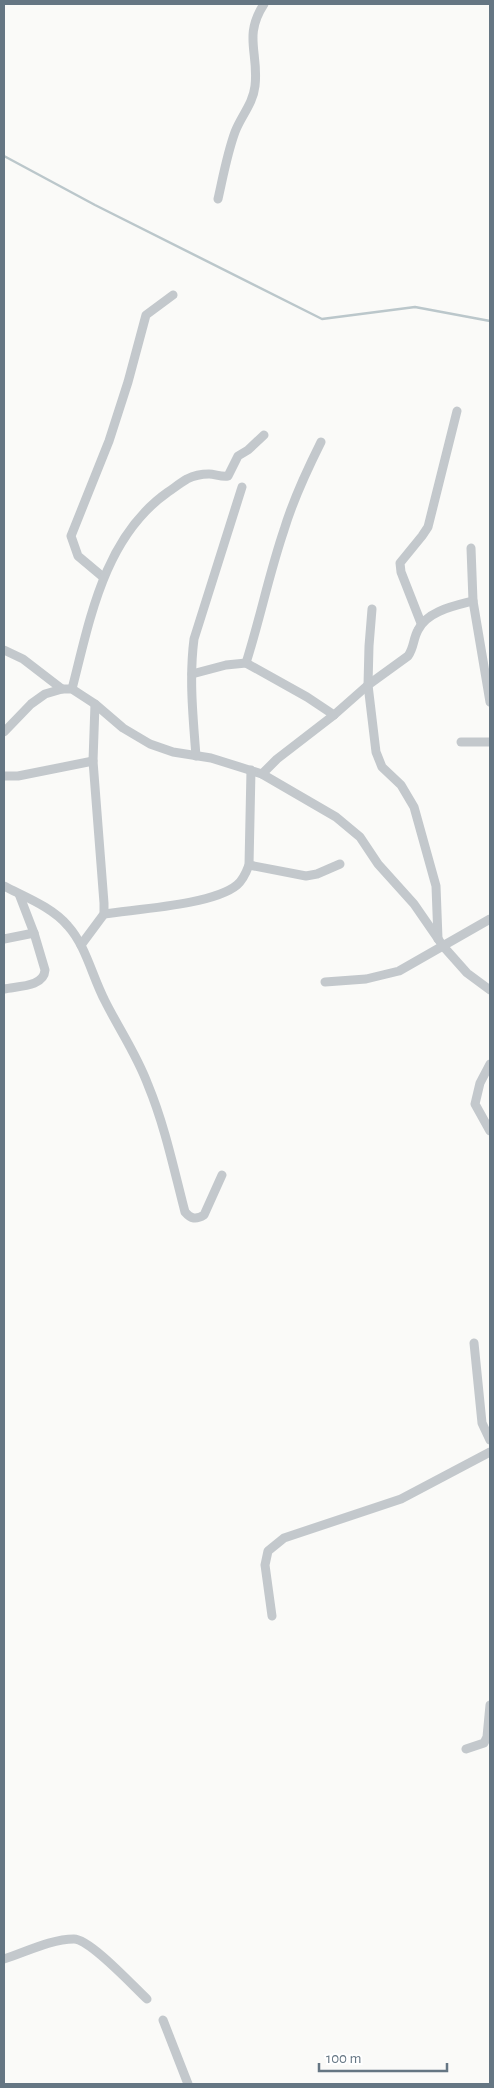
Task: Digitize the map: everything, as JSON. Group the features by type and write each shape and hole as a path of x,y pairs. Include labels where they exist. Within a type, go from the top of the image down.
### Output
{"street":[{"path":"218,200 236,130 251,102 255,85 252,33 256,18 263,4"},
{"path":"103,577 78,556 71,536 109,441 128,382 146,315 173,295"},
{"path":"422,623 400,563 428,526 457,411"},
{"path":"72,689 103,577 126,536 142,514 157,500 182,482 209,474 228,476 235,459 248,450 264,434"},
{"path":"246,663 259,622 283,530 306,471 321,442"},
{"path":"196,756 192,712 194,639 242,487"},
{"path":"471,548 473,600 490,702"},
{"path":"262,774 277,759 334,715 368,685 408,656 422,623 440,611 473,600"},
{"path":"372,609 368,646 368,685 376,752 382,767 408,793 414,806 434,875 438,898 441,943"},
{"path":"4,650 23,659 62,689"},
{"path":"192,674 226,665 246,663 307,697 334,715"},
{"path":"4,732 45,694 62,689 72,689 94,704 122,728 150,744 173,752 196,756 262,774 350,827 360,837 391,880 414,904 441,943 467,973 490,990"},
{"path":"81,946 104,914 93,761 94,704"},
{"path":"461,742 490,742"},
{"path":"4,776 18,776 93,761"},
{"path":"104,914 207,899 238,885 245,876 249,866 251,770"},
{"path":"249,866 306,876 317,874 340,864"},
{"path":"4,886 53,912 68,926 81,946 105,1001 128,1041 149,1085 185,1212 190,1218 198,1219 204,1216 222,1175"},
{"path":"4,989 40,982 43,979 45,970 34,933 19,894"},
{"path":"325,982 366,979 399,971 441,943 489,917"},
{"path":"4,939 34,933"},
{"path":"490,1064 480,1083 475,1104 490,1131"},
{"path":"474,1344 482,1424 490,1440"},
{"path":"272,1616 265,1565 268,1551 284,1538 401,1499 490,1452"},
{"path":"466,1749 484,1743 487,1737 490,1705"},
{"path":"4,1959 59,1941 76,1939 88,1944 147,1999"},
{"path":"163,2020 188,2084"}],"waterway":[{"path":"4,156 95,205 322,319 415,307 490,321"}]}
